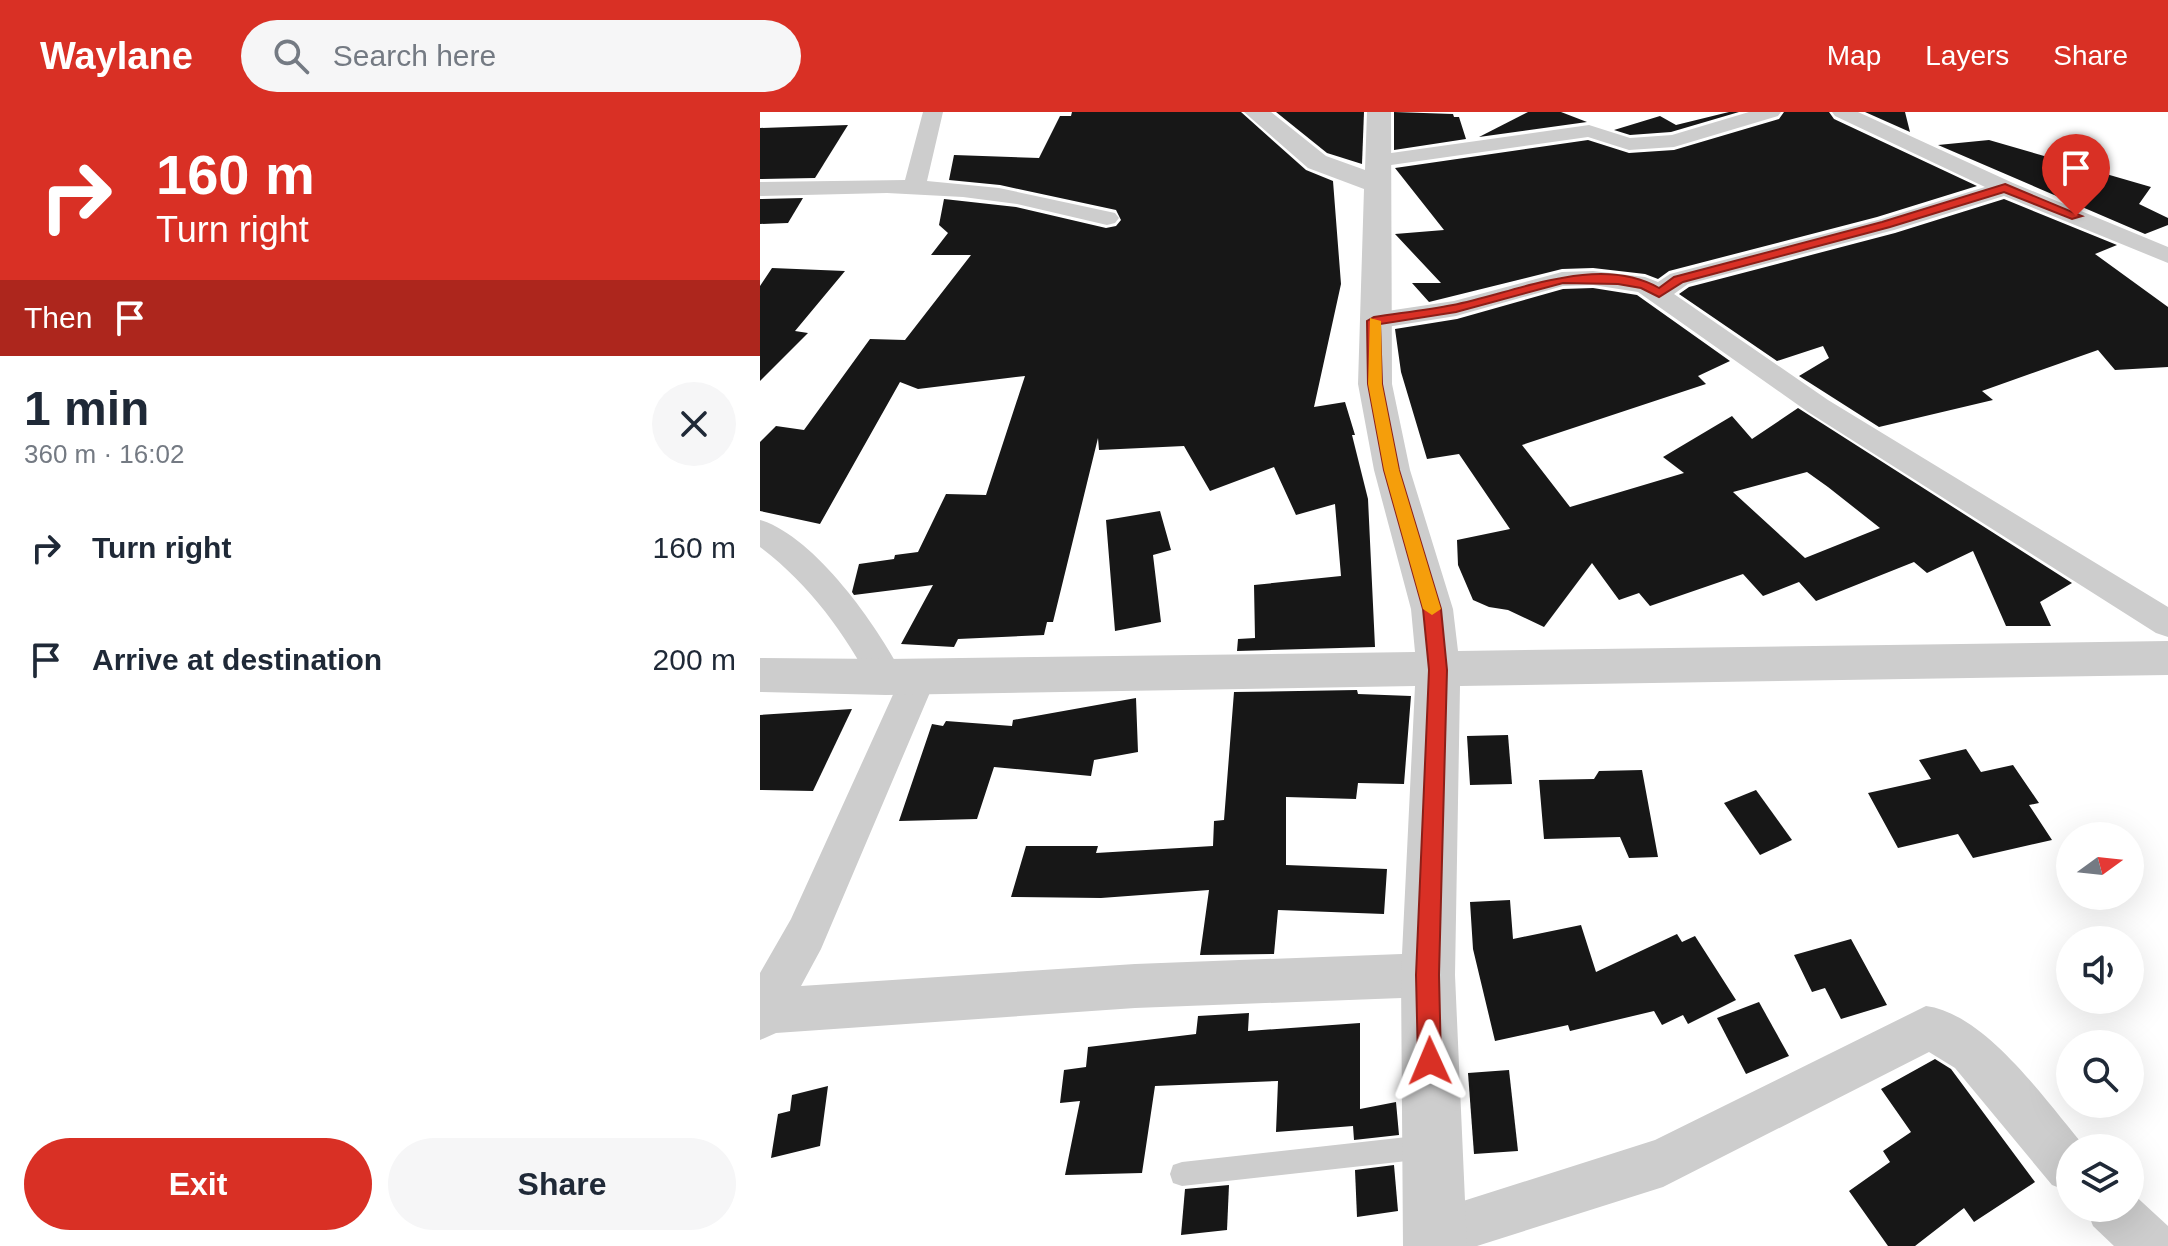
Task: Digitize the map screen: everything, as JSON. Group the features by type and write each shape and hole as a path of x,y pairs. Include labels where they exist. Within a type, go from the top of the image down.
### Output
{"street":[{"path":"914,187 933,112"},
{"path":"1256,112 1317,162 1377,172 1589,131 1629,144 1674,141 1771,112"},
{"path":"1379,112 1375,384 1392,470 1432,609 1438,670 1428,975 1434,1240 1663,1162 1926,1029 1942,1031 1971,1052 2056,1151"},
{"path":"1842,112 2005,188 2168,256"},
{"path":"760,189 914,187 1009,196 1107,218"},
{"path":"1659,293 1679,279 1886,225 2005,188"},
{"path":"1374,321 1456,308 1562,279 1618,280 1645,285 1818,406 2168,624"},
{"path":"760,531 817,579 903,676"},
{"path":"760,675 1438,670 2168,658"},
{"path":"762,1014 806,934 903,676"},
{"path":"762,1014 1135,986 1428,975"},
{"path":"2126,1222 2152,1246"}],"lane":[{"path":"1182,1174 1432,1147"}],"building":[{"path":"1072,112 1241,112 1306,170 1333,181 1341,284 1314,407 1345,402 1355,435 1352,435 1368,499 1375,647 1237,651 1238,639 1255,638 1254,585 1341,576 1335,504 1296,515 1274,467 1210,491 1184,446 1099,450 1098,438 1053,622 1047,622 1044,635 958,639 954,647 901,644 933,585 854,595 852,592 859,564 918,552 946,494 986,495 1025,376 918,389 900,382 820,524 760,511 760,442 776,426 804,430 870,339 905,340 971,255 931,255 948,233 939,225 944,199 1016,207 1106,228 1116,226 1121,220 1116,210 1000,185 949,180 954,155 1039,158 1060,116 1071,116"},
{"path":"1276,112 1364,112 1362,164 1327,153"},
{"path":"1394,112 1453,114 1459,117 1466,139 1394,150"},
{"path":"1528,112 1561,112 1587,122 1479,137"},
{"path":"1739,112 1671,132 1630,135 1614,130 1660,116 1676,125"},
{"path":"1784,112 1829,112 1834,119 1977,186 1877,217 1669,271 1658,279 1645,274 1593,268 1562,269 1429,302 1412,283 1441,283 1395,234 1444,230 1395,168 1588,140 1629,153 1674,150 1779,119"},
{"path":"1865,112 1905,112 1910,132"},
{"path":"848,125 815,178 760,179 760,128"},
{"path":"1989,140 2151,187 2139,204 2168,218 2168,225 2145,234 1938,145"},
{"path":"803,198 788,223 760,224 760,199"},
{"path":"2004,199 2117,245 2095,254 2168,307 2168,367 2115,370 2098,350 1982,391 1993,400 1879,427 1799,376 1829,358 1823,346 1777,361 1679,294 1689,287 1895,233"},
{"path":"772,268 845,271 795,331 808,333 760,381 760,286"},
{"path":"1593,288 1637,295 1730,361 1698,376 1706,384 1522,445 1570,507 1684,473 1663,457 1732,416 1752,439 1798,408 2072,583 2040,602 2051,626 2006,626 1973,551 1927,573 1914,562 1816,601 1799,582 1763,596 1743,574 1650,606 1639,593 1619,600 1592,563 1544,627 1508,610 1473,600 1458,565 1457,540 1510,529 1459,454 1427,459 1401,372 1395,329 1457,319 1563,289","holes":["1807,472 1880,528 1805,558 1733,492"]},
{"path":"1160,511 1171,550 1153,555 1161,622 1115,631 1106,520"},
{"path":"1357,690 1358,694 1411,696 1404,784 1358,783 1356,799 1286,797 1286,865 1387,869 1384,914 1278,910 1274,954 1200,955 1209,890 1101,898 1011,897 1026,846 1098,846 1096,853 1213,846 1214,821 1224,820 1234,692"},
{"path":"1136,698 1138,752 1094,760 1091,776 994,767 977,819 899,821 932,724 943,726 946,721 1012,726 1013,720"},
{"path":"852,709 813,791 760,790 760,715"},
{"path":"1508,735 1512,784 1470,785 1467,736"},
{"path":"1966,749 1981,772 2013,765 2039,803 2029,805 2052,840 1973,858 1958,834 1898,848 1868,793 1931,779 1919,760"},
{"path":"1642,770 1658,857 1629,858 1620,837 1544,839 1539,780 1594,779 1599,771"},
{"path":"1756,790 1792,840 1760,855 1724,803"},
{"path":"1510,900 1513,939 1581,925 1596,972 1677,934 1682,942 1695,936 1736,1000 1688,1024 1683,1015 1662,1025 1654,1011 1570,1031 1568,1025 1495,1041 1473,949 1470,902"},
{"path":"1851,939 1887,1005 1841,1019 1825,988 1812,992 1794,955"},
{"path":"1759,1002 1789,1056 1746,1074 1717,1018"},
{"path":"1249,1013 1248,1031 1360,1023 1360,1109 1396,1102 1399,1135 1354,1140 1353,1126 1276,1132 1278,1081 1155,1086 1142,1173 1065,1175 1080,1101 1060,1103 1064,1070 1086,1067 1088,1047 1196,1034 1198,1016"},
{"path":"1935,1059 1951,1069 2035,1182 1974,1222 1964,1208 1915,1246 1888,1246 1849,1191 1890,1162 1883,1151 1911,1132 1881,1089"},
{"path":"1509,1070 1518,1151 1474,1154 1468,1073"},
{"path":"828,1086 820,1146 771,1158 778,1114 790,1111 792,1095"},
{"path":"1394,1165 1398,1211 1357,1217 1355,1170"},
{"path":"1229,1185 1227,1230 1181,1235 1185,1189"}],"slow traffic":[{"path":"1375,321 1375,384 1392,470 1432,609"}],"route":[{"path":"1430,1061 1428,975 1438,670 1432,609 1392,470 1375,384 1374,321 1456,308 1562,279 1618,280 1645,285 1659,293 1679,279 1886,225 2005,188 2076,216"}]}
